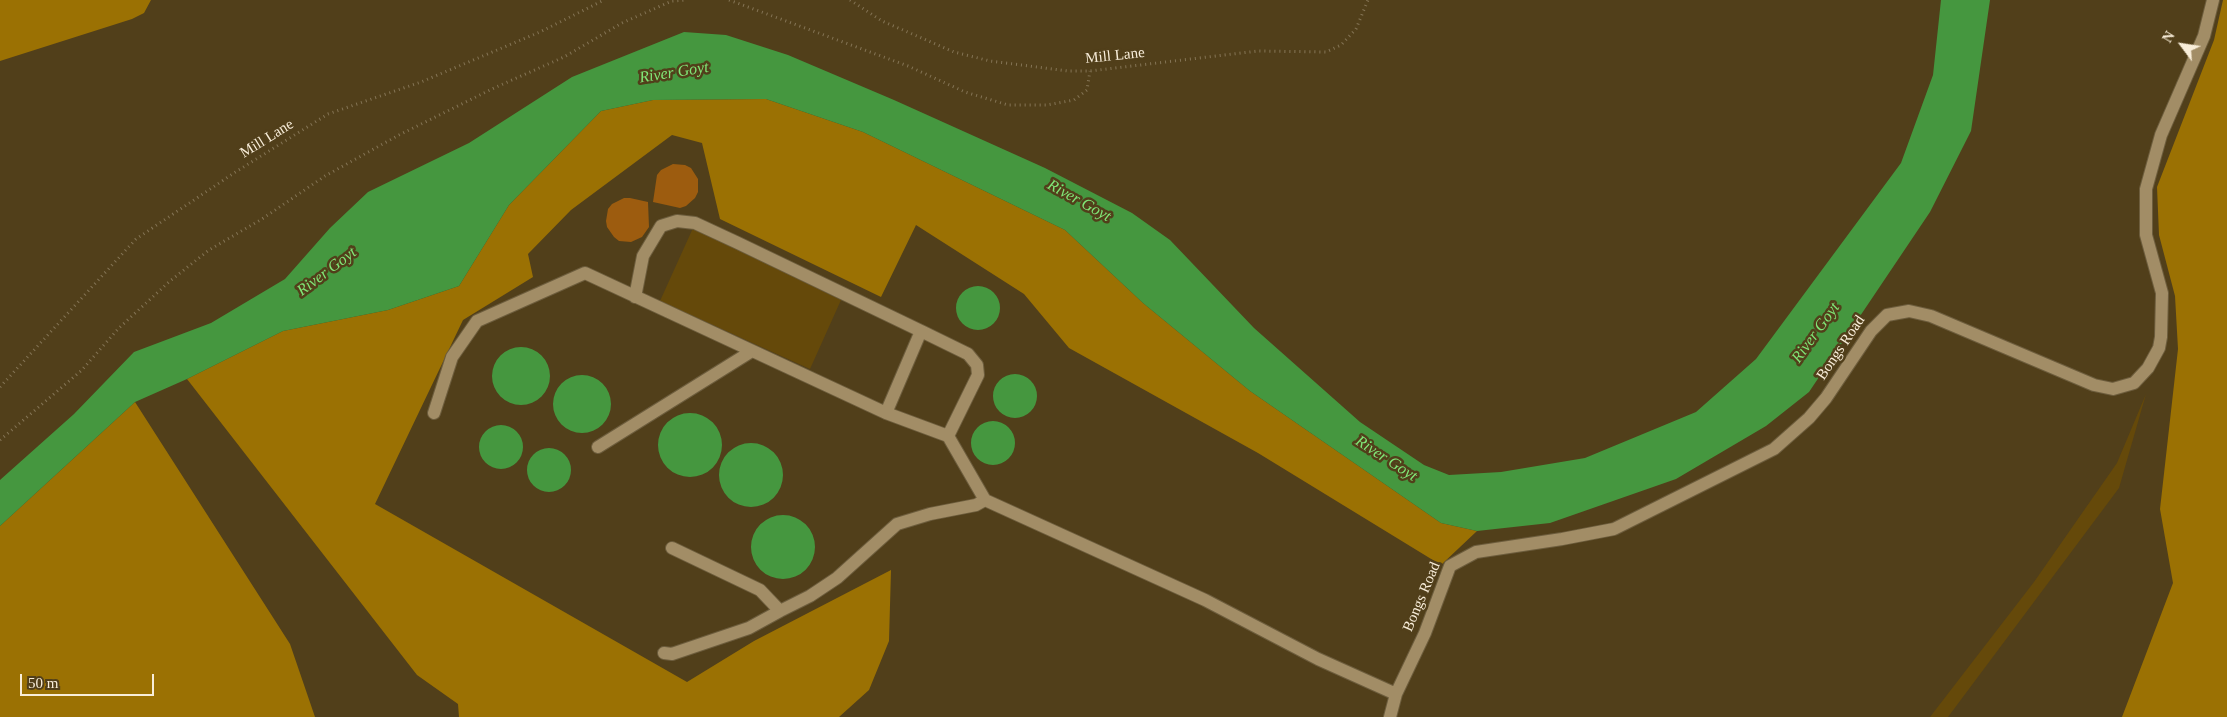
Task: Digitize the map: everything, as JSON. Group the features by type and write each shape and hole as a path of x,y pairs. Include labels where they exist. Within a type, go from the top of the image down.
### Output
{"street":[{"name":"Bongs Road","path":"1390,717 1396,694 1425,633 1450,566 1476,552 1562,539 1614,528 1774,449 1809,418 1826,398 1878,321 1894,312 1910,311 1931,316 2094,386 2113,388 2134,383 2148,368 2159,348 2161,337 2162,293 2146,235 2146,189 2162,135 2204,36 2213,0"},
{"path":"635,297 643,256 662,226 677,221 695,223 968,354 977,365 978,375 948,436"},
{"path":"434,413 452,357 477,321 585,274 886,413 948,436 985,500 1205,600 1318,659 1396,694"},
{"path":"886,413 921,331"},
{"path":"598,448 752,351"},
{"path":"664,653 672,654 749,628 810,596 837,578 897,524 930,514 976,505 985,500"},
{"path":"672,548 760,590 780,611"}],"path":[{"name":"Mill Lane","path":"0,386 136,239 234,173 328,114 422,82 540,32 604,0"},
{"path":"0,440 82,370 119,328 170,281 209,250 262,219 325,176 408,131 494,88 564,57 622,23 672,1 687,0"},
{"path":"729,0 908,66 965,92 1008,105 1047,105 1074,100 1087,90 1090,71"},
{"name":"Mill Lane","path":"850,0 882,21 954,52 990,61 1068,71 1090,71 1258,51 1326,52 1341,45 1356,30 1368,0"}],"shaded area":[{"path":"0,0 151,0 144,13 132,19 0,61"},
{"path":"2223,0 2227,0 2227,717 2122,717 2173,583 2160,509 2178,349 2175,296 2159,235 2157,187 2214,40"},
{"path":"766,99 863,132 1065,230 1143,303 1250,391 1441,523 1477,531 1441,565 1258,453 1069,348 1024,294 916,225 881,297 720,219 702,143 672,135 571,210 528,254 533,277 463,320 375,504 687,682 754,641 891,570 889,641 869,690 839,717 459,717 458,704 417,675 187,379 283,331 388,310 459,286 509,205 601,111 653,100"},
{"path":"693,228 841,300 810,369 660,301"},
{"path":"2146,394 2119,488 1948,717 1930,717 2034,582 2117,463"},
{"path":"135,402 290,644 315,717 0,717 0,526"}],"water":[{"name":"River Goyt","path":"1941,0 1990,0 1971,131 1930,212 1809,392 1766,426 1676,479 1550,523 1477,531 1441,523 1250,391 1143,303 1065,230 863,132 766,99 653,100 601,111 509,205 459,286 388,310 283,331 187,379 135,402 0,526 0,480 74,414 134,352 211,323 285,279 330,228 368,192 469,143 572,77 684,32 726,35 788,55 1045,168 1132,213 1170,240 1254,328 1360,422 1424,465 1449,475 1501,472 1585,458 1696,412 1756,359 1901,163 1933,75"},
{"path":"974,286 982,286 994,292 1000,308 994,324 982,330 974,330 962,324 956,312 956,304 962,292"},
{"path":"521,347 532,349 545,360 550,376 548,387 537,400 521,405 510,403 497,392 492,376 494,365 505,352"},
{"path":"1019,374 1031,380 1036,388 1036,404 1031,412 1023,417 1011,418 999,412 994,404 993,392 999,380 1007,375"},
{"path":"582,375 593,377 606,388 611,404 609,415 598,428 582,433 571,431 558,420 553,404 555,393 566,380"},
{"path":"690,413 708,419 716,427 722,445 716,463 708,471 690,477 672,471 664,463 658,445 664,427 672,419"},
{"path":"997,421 1009,427 1014,435 1014,451 1009,459 1001,464 989,465 977,459 972,451 971,439 977,427 985,422"},
{"path":"505,425 517,431 522,439 522,455 517,463 509,468 497,469 485,463 480,455 479,443 485,431 493,426"},
{"path":"751,443 769,449 777,457 783,475 777,493 769,501 751,507 733,501 725,493 719,475 725,457 733,449"},
{"path":"545,448 553,448 565,454 571,470 565,486 553,492 545,492 533,486 527,474 527,466 533,454"},
{"path":"783,515 801,521 809,529 815,547 809,565 801,573 783,579 765,573 757,565 751,547 757,529 765,521"}],"building":[{"path":"673,164 685,165 691,168 698,179 698,192 695,198 686,206 680,208 653,202 657,175 661,170"},
{"path":"624,198 648,202 649,227 642,237 631,242 619,241 614,237 607,227 606,221 608,209 612,204"}]}
